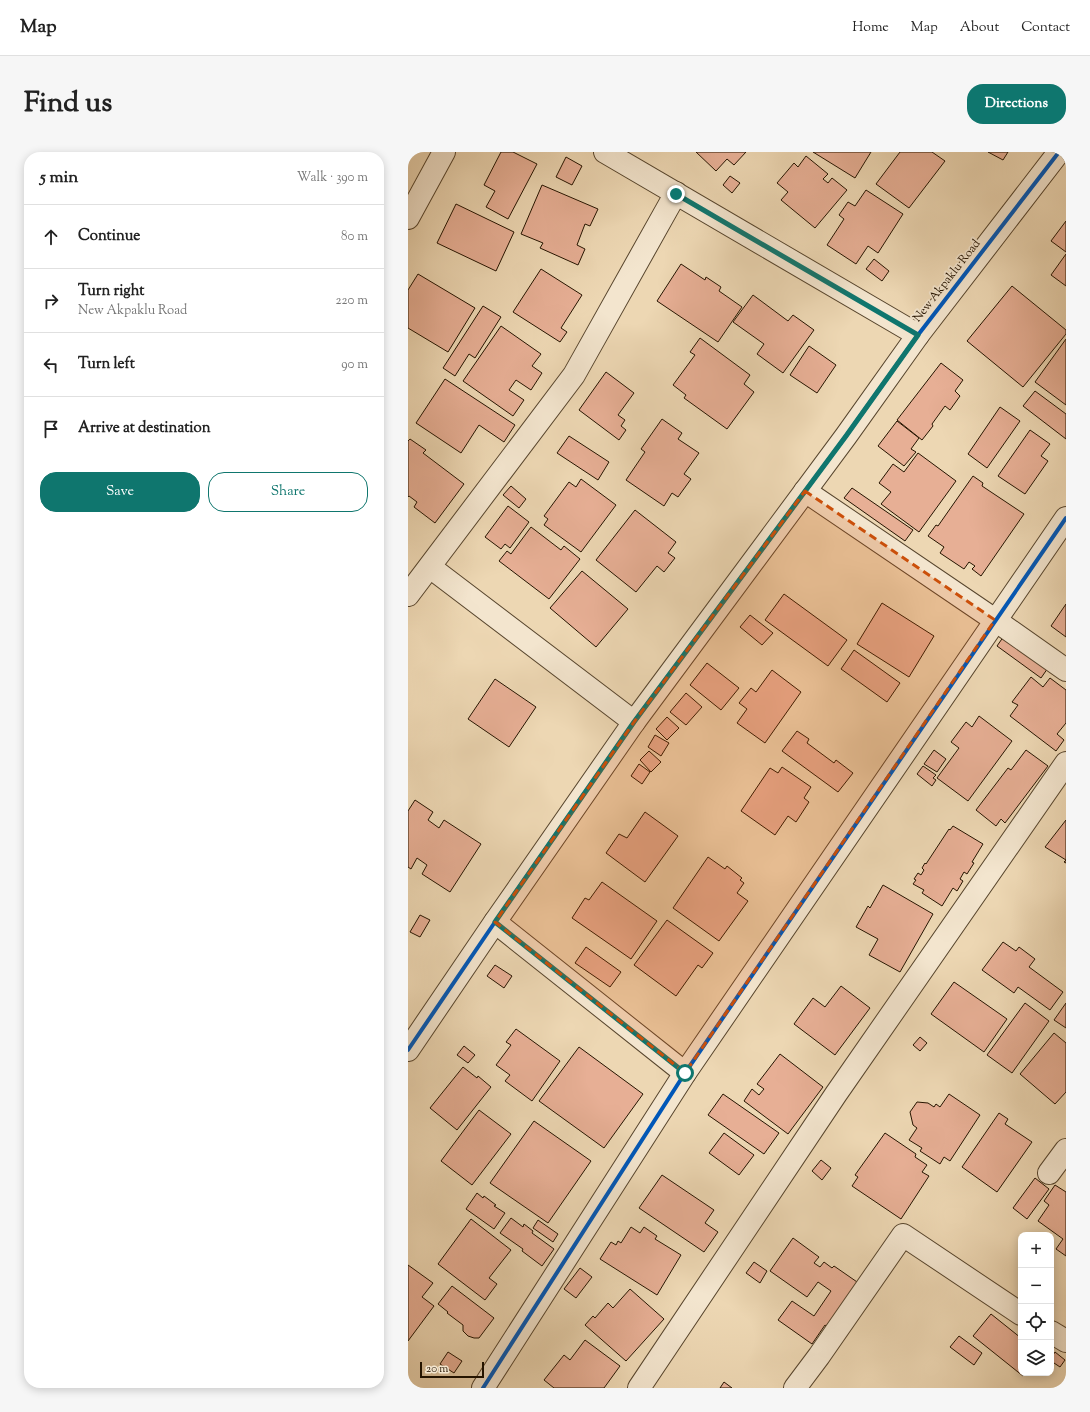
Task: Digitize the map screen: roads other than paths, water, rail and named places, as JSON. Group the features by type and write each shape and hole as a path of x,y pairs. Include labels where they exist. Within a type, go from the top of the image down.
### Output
{"street":[{"path":"408,218 444,152"},
{"path":"605,152 918,335"},
{"name":"New Akpaklu Road","path":"408,1050 634,722 846,436 918,335 1061,156"},
{"path":"408,595 574,375 676,194"},
{"path":"805,491 1066,670"},
{"path":"483,1388 685,1073 1066,518"},
{"path":"430,567 634,722"},
{"path":"639,1388 836,1094 1066,763"},
{"path":"495,922 685,1073"},
{"path":"1049,1173 1066,1150"},
{"path":"795,1388 902,1235 1018,1312"},
{"path":"1054,1334 1066,1341"}]}
